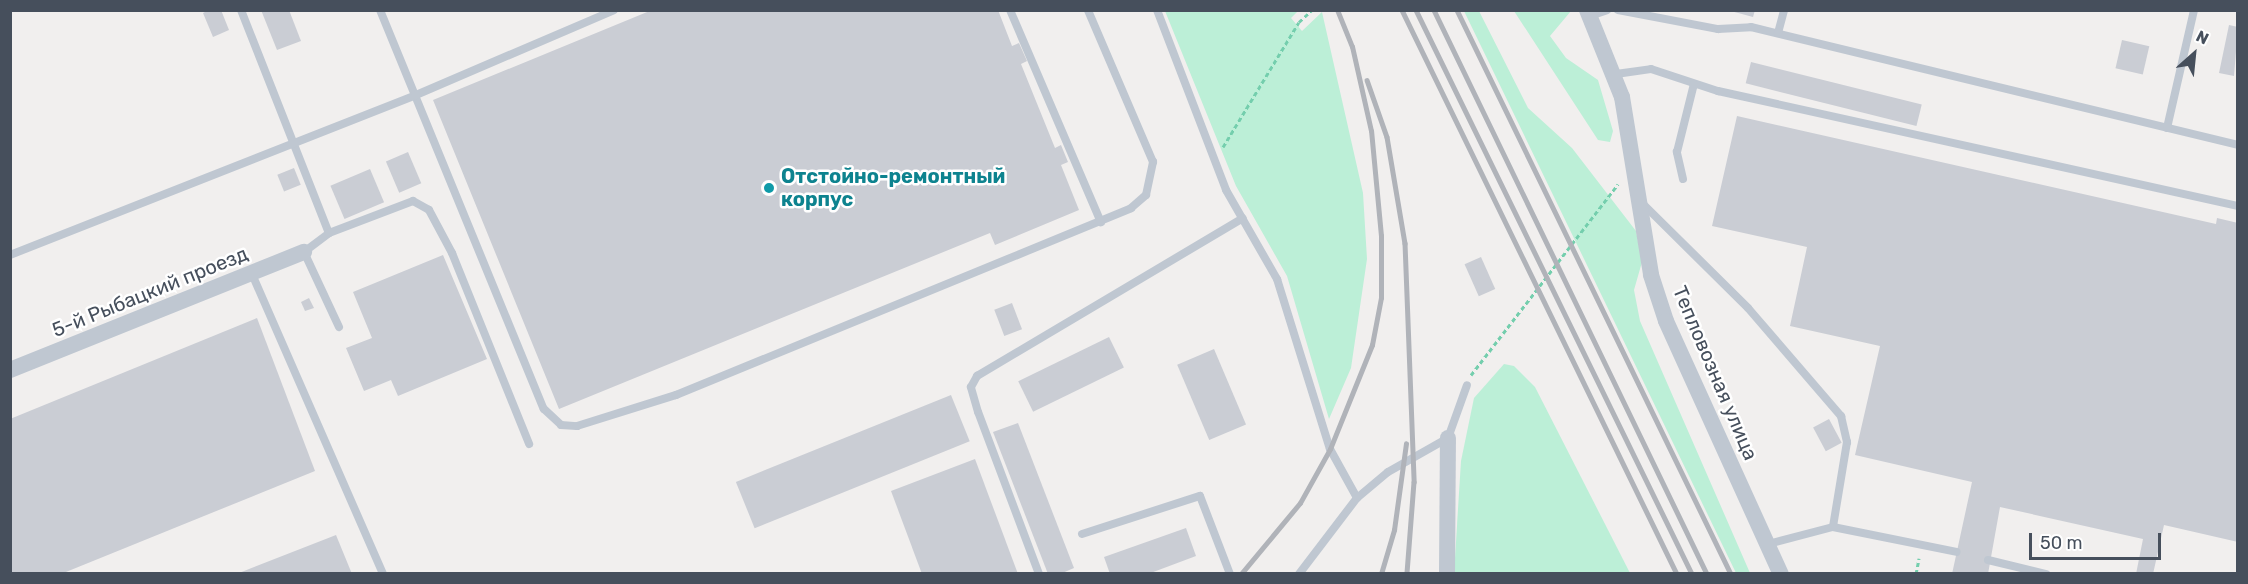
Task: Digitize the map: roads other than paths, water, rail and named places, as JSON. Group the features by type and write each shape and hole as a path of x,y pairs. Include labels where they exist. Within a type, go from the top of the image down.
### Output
{"street":[{"name":"Тепловозная улица","path":"1589,14 1616,74 1651,275 1666,321 1781,573"},
{"name":"5-й Рыбацкий проезд","path":"10,370 304,252"},
{"path":"1447,573 1448,438"}],"lane":[{"path":"241,10 329,233"},
{"path":"380,10 543,409 561,425 596,423 653,405 1101,222 1146,195 1153,162 1088,10"},
{"path":"12,253 293,141 416,95 614,10"},
{"path":"1010,10 1101,222"},
{"path":"1157,10 1215,162 1277,279 1330,449 1357,498"},
{"path":"1589,14 1607,10"},
{"path":"1618,10 1718,30 1751,27 2238,145"},
{"path":"1778,33 1784,10"},
{"path":"2167,128 2194,10"},
{"path":"1616,74 1640,68 1694,84 2238,206"},
{"path":"1683,179 1677,152 1694,84"},
{"path":"1638,199 1748,308 1840,416 1847,442 1833,527"},
{"path":"339,327 304,252 329,233 412,201 429,210 452,253 529,444"},
{"path":"1039,573 978,412 971,387 977,376 1243,218"},
{"path":"252,274 383,573"},
{"path":"1299,573 1357,498 1388,472 1448,438 1467,385"},
{"path":"1082,534 1200,496 1230,573"},
{"path":"1768,544 1833,527 1957,552"},
{"path":"1988,560 2046,573"}],"railway":[{"path":"1241,574 1300,503 1330,449 1372,345 1381,298 1381,236 1371,131 1352,47 1337,10"},
{"path":"1402,10 1677,574"},
{"path":"1416,10 1692,574"},
{"path":"1434,10 1707,574"},
{"path":"1457,10 1731,574"},
{"path":"1367,80 1387,137 1405,243 1414,482 1407,574"},
{"path":"1381,574 1394,530 1406,444"}],"place":[{"name":"Отстойно-ремонтный корпус","path":"769,188"}]}
